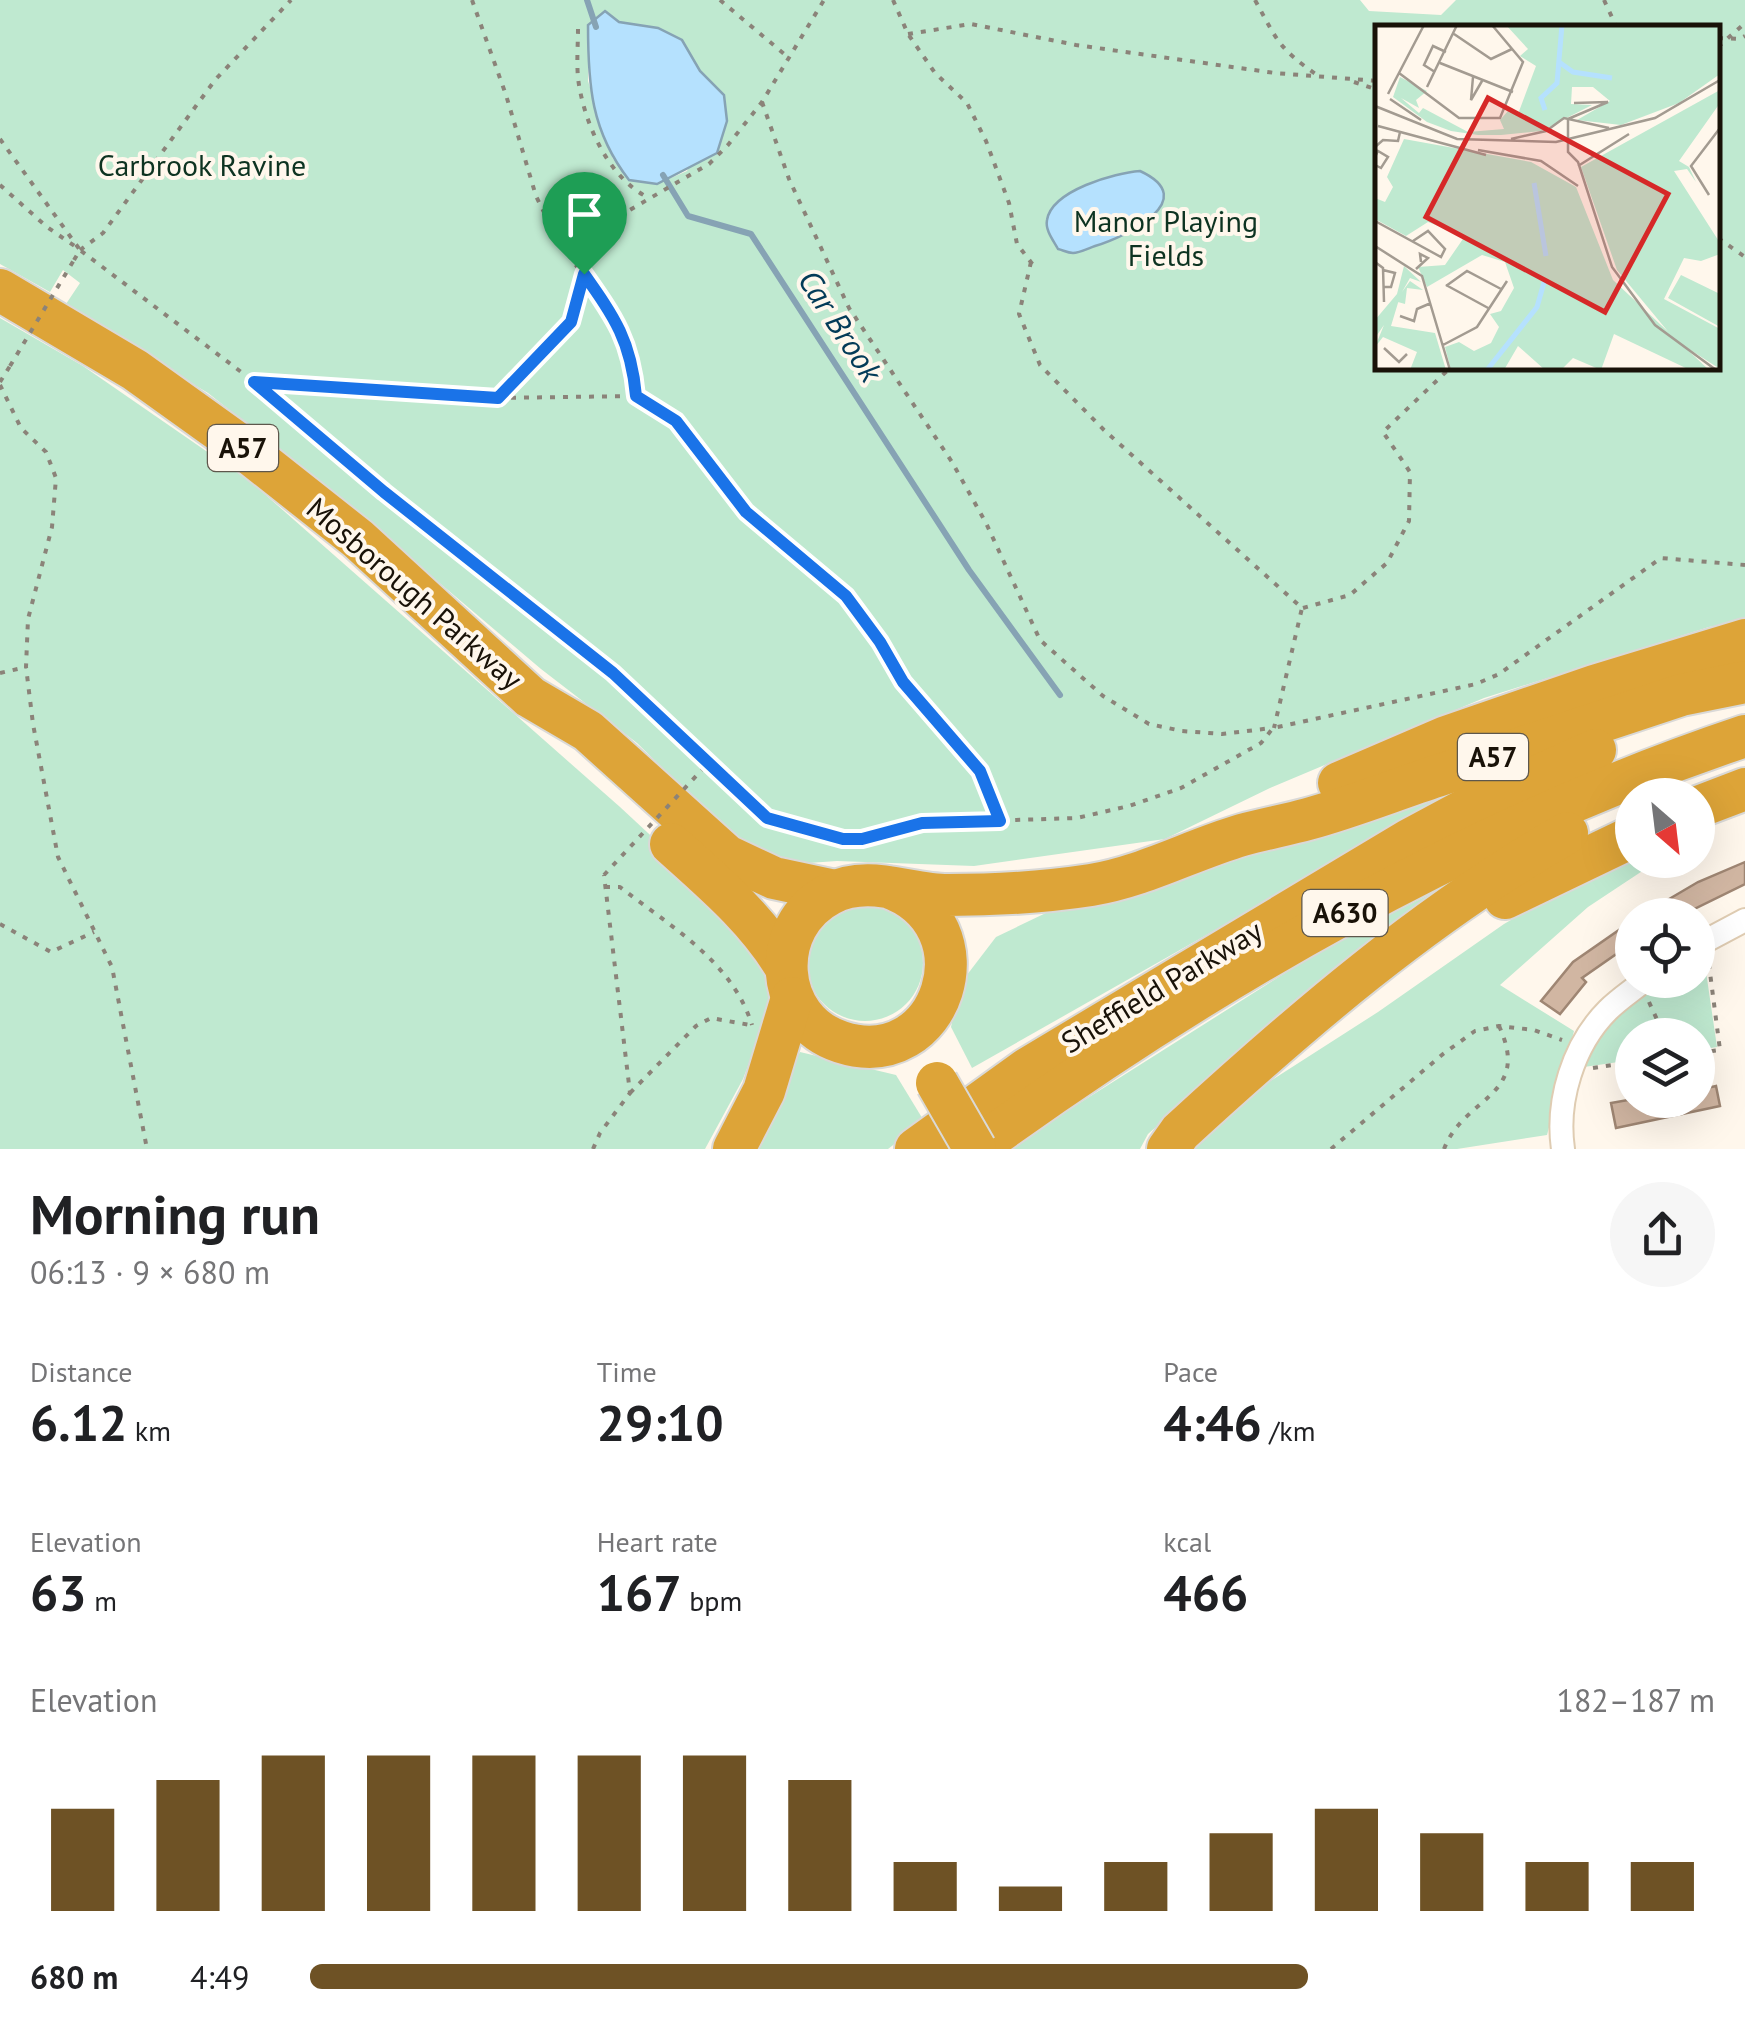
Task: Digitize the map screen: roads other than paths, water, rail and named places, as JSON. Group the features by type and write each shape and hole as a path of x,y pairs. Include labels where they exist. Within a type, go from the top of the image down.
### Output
{"highway":[{"name":"Mosborough Parkway","path":"0,290 134,370 234,441 358,539 530,697 588,731 727,856 774,878 835,891"},
{"path":"1242,835 1347,778 1446,737 1745,640"},
{"name":"A57","path":"835,891 864,885 943,895 999,894 1092,884 1154,870 1242,835 1309,819 1681,695 1745,682"},
{"name":"Sheffield Parkway","path":"916,1149 1027,1069 1409,840 1545,771 1642,729 1745,692"},
{"name":"Mosborough Parkway","path":"530,697 549,731 729,897 771,942 788,982"},
{"name":"Sheffield Parkway","path":"975,1149 1058,1088 1314,928 1646,769 1745,736"},
{"path":"1673,778 1745,745"},
{"path":"1715,800 1745,789"},
{"path":"1168,1149 1180,1132 1279,1042 1426,922 1508,867 1615,806"},
{"path":"1380,962 1436,931 1615,846"},
{"path":"888,887 904,892 915,902 932,919 942,940 946,963 934,1042 937,1083"},
{"path":"734,1149 764,1091 788,982 786,950 799,921 835,891"},
{"name":"A57","path":"788,982 811,1024 838,1042 871,1046 890,1042"},
{"path":"890,1042 914,1030 935,1010 941,998"},
{"path":"890,1042 910,1050 937,1083 975,1149"}],"street":[{"path":"1715,936 1745,920"},
{"path":"1563,1149 1563,1101 1580,1048 1607,1011 1623,998"}],"water":[{"path":"605,11 619,22 658,28 682,40 700,71 724,95 727,121 717,153 657,184 629,180 599,125 591,87 588,25"},
{"path":"1140,171 1157,182 1164,194 1152,216 1124,235 1081,251 1058,249 1047,220 1060,200 1101,179"}],"waterway":[{"name":"Car Brook","path":"587,0 596,27"},
{"name":"Car Brook","path":"663,175 688,216 751,234 969,570 1060,695"}],"park label":[{"name":"Carbrook Ravine","path":"202,166"},
{"name":"Manor Playing Fields","path":"1166,239"}]}
